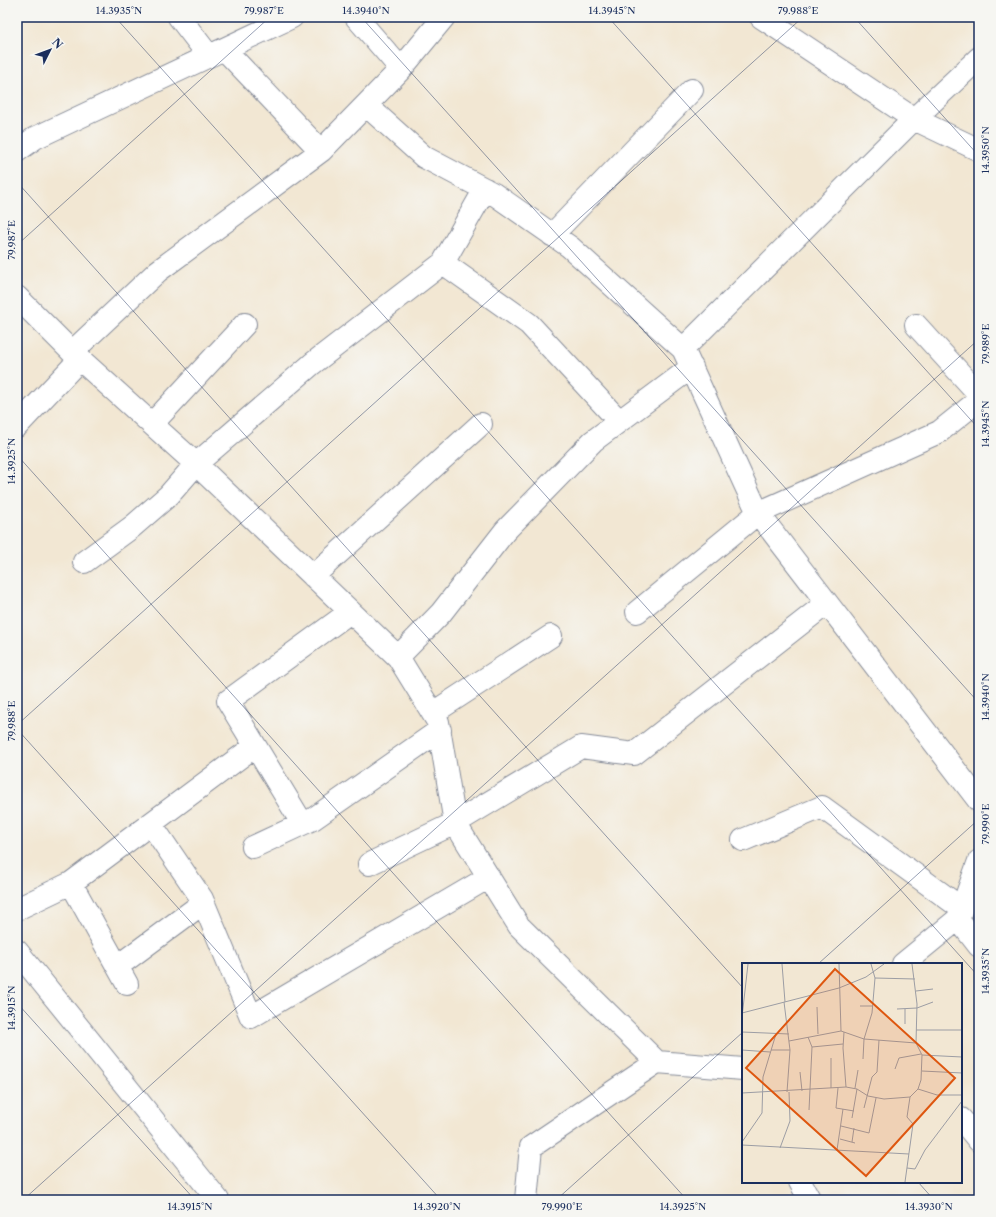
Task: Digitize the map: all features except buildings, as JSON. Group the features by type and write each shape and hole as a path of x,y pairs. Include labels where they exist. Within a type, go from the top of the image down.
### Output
{"street":[{"path":"179,17 321,151"},
{"path":"17,151 35,138 292,17"},
{"path":"356,17 401,69"},
{"path":"17,426 76,356 158,271 321,151 401,69 444,17"},
{"path":"762,17 914,119 979,150"},
{"path":"398,657 441,613 505,531 593,441 619,421 687,358 914,119 979,58"},
{"path":"552,234 692,90"},
{"path":"366,105 424,157 494,194 570,247 687,358 758,513 979,801"},
{"path":"84,562 132,527 170,495 196,464 312,364 443,263 485,189"},
{"path":"443,263 529,324 619,421"},
{"path":"17,297 76,356 196,464 398,657 436,722 455,823 519,926 657,1062"},
{"path":"152,424 245,324"},
{"path":"916,325 979,394"},
{"path":"637,612 758,513 939,432 979,400"},
{"path":"313,576 481,424"},
{"path":"369,864 455,823 581,747 634,754 827,603"},
{"path":"302,823 228,701 350,612"},
{"path":"252,847 312,819 436,722 551,636"},
{"path":"17,909 71,883 255,746"},
{"path":"743,840 822,807 960,913 979,946"},
{"path":"151,824 203,903 251,1017 488,877"},
{"path":"904,963 960,913 979,861"},
{"path":"71,883 123,975 203,903"},
{"path":"17,951 218,1200"},
{"path":"526,1200 531,1147 657,1062 742,1069"},
{"path":"962,1120 979,1141"},
{"path":"801,1183 810,1200"}]}
